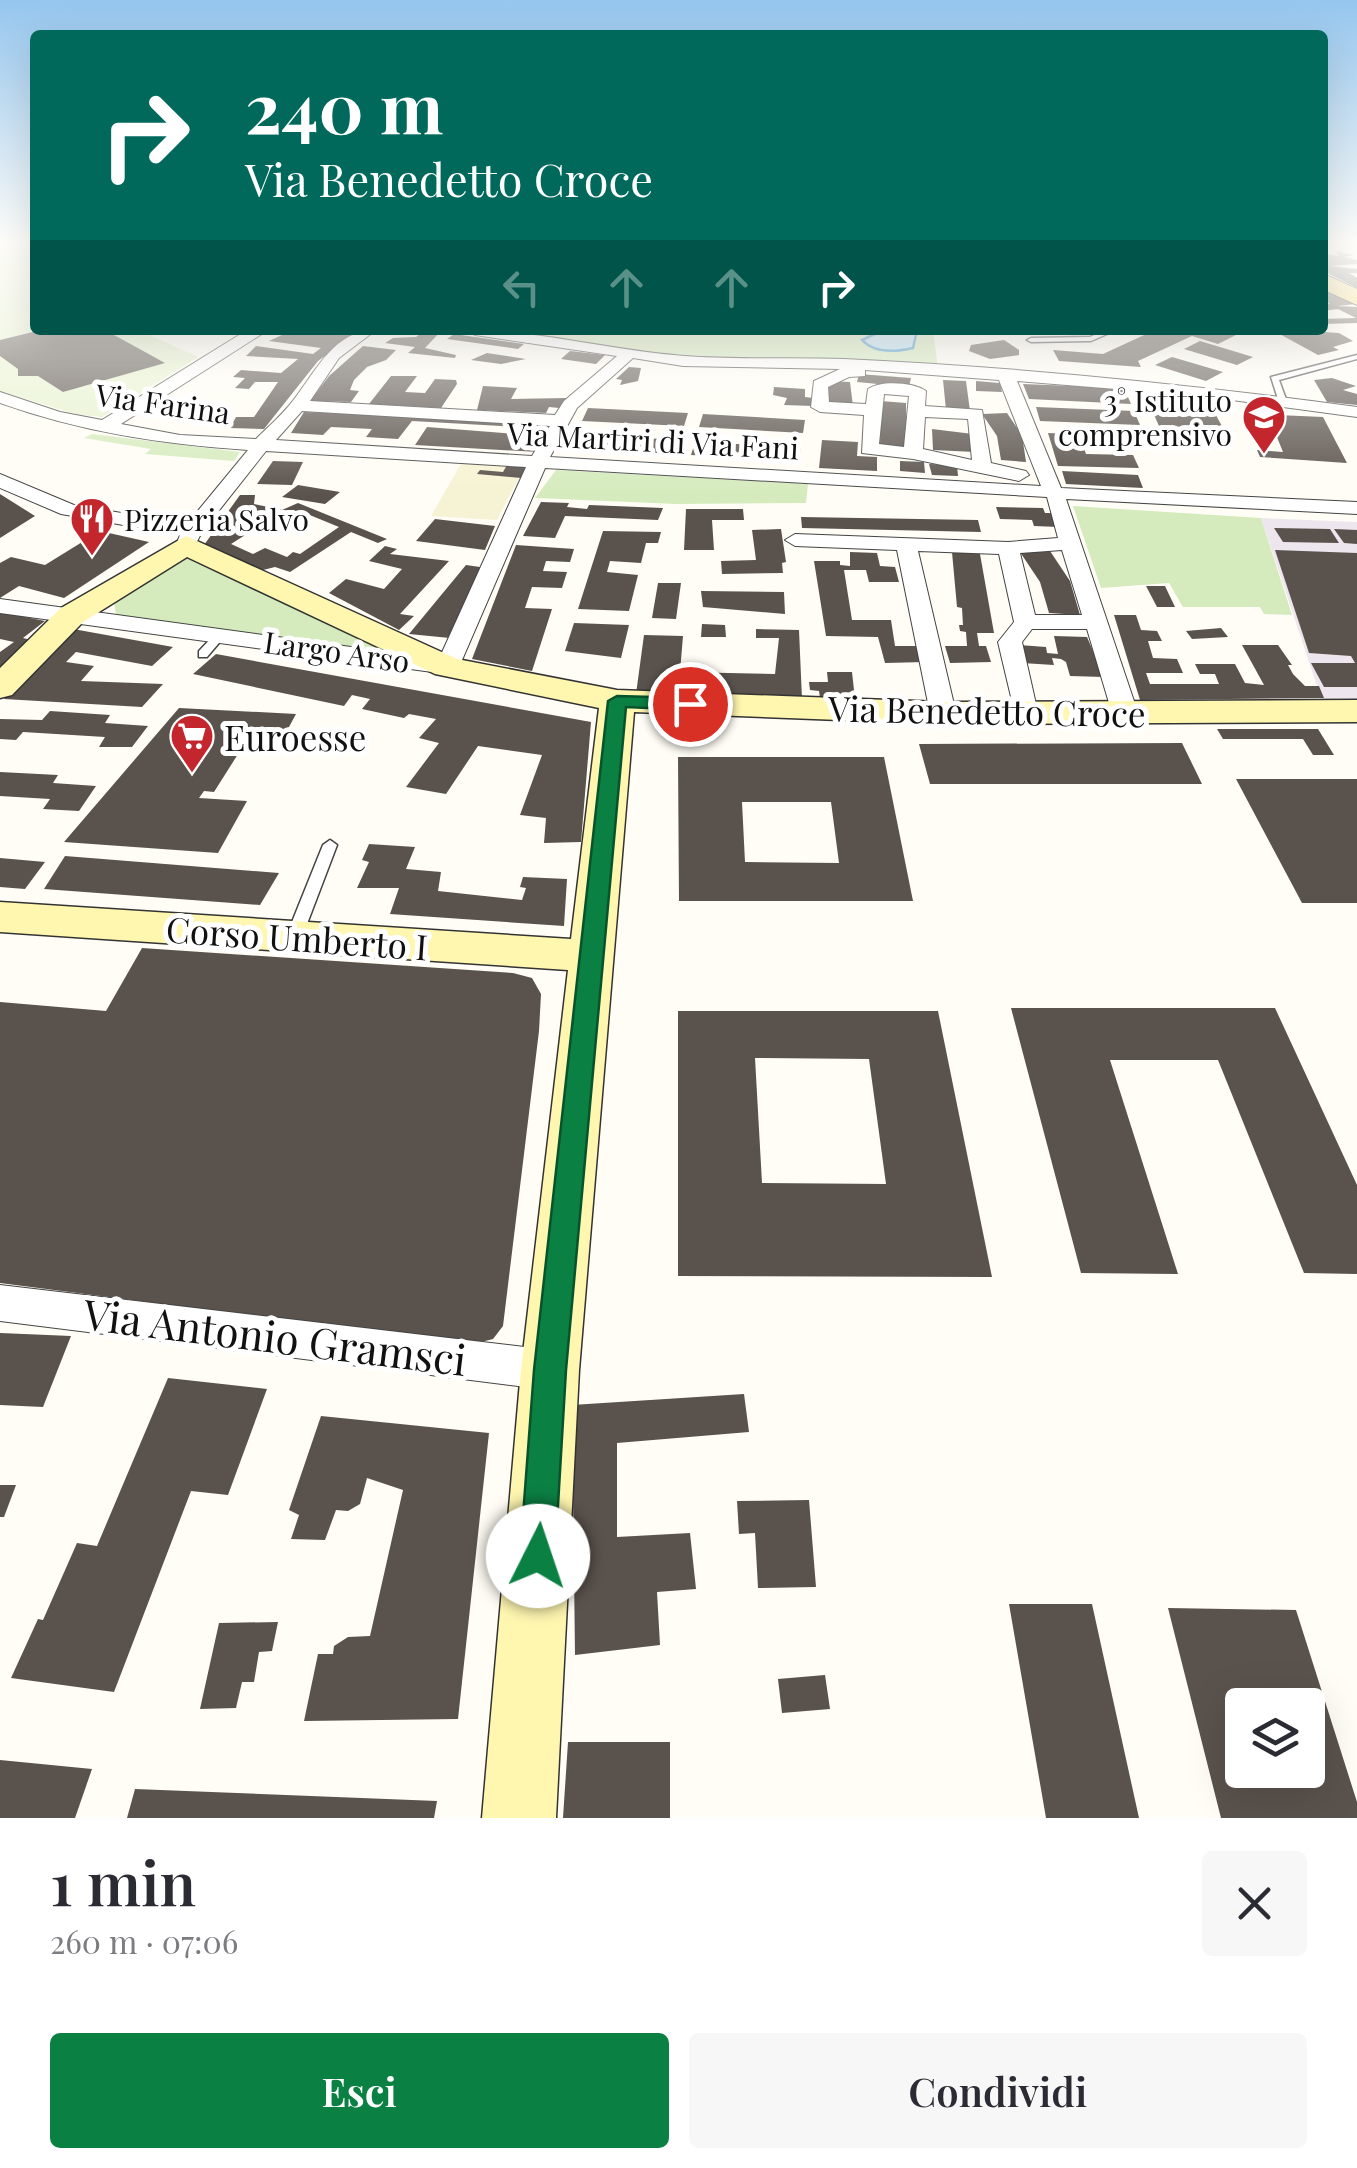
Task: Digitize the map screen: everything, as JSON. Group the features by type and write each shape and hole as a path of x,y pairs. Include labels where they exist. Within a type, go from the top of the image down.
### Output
{"main road":[{"path":"0,688 72,615 189,538"},
{"name":"Largo Arso","path":"189,538 447,667"},
{"name":"Via Benedetto Croce","path":"447,667 617,701 943,713 1357,711"},
{"path":"520,1818 550,1370 594,956 596,862 617,701"},
{"name":"Corso Umberto I","path":"0,918 594,956"}],"street":[{"path":"102,428 249,335"},
{"path":"0,480 24,495 60,509 189,538 261,445 298,406 333,355 361,335"},
{"path":"509,335 722,363 842,364 1006,375 1203,391 1357,412"},
{"path":"447,667 537,464 570,405 630,353"},
{"path":"874,410 820,407 820,385 847,372 922,377 914,412 913,453"},
{"path":"1006,375 1052,490 1126,712"},
{"path":"918,391 876,389 869,449 913,453 982,468 1052,490"},
{"name":"Via Farina","path":"0,397 102,428 180,440 261,445"},
{"path":"298,406 561,421"},
{"path":"914,412 976,414 982,468"},
{"name":"Via Martiri di Via Fani","path":"261,445 537,464 1357,508"},
{"path":"795,540 1008,548 1070,543"},
{"path":"906,545 943,713"},
{"path":"1008,548 1025,622 1010,642 1025,713"},
{"name":"Largo Arso","path":"0,606 447,667"},
{"path":"1025,622 1096,622"},
{"name":"Via Antonio Gramsci","path":"0,1303 550,1370"}],"lane":[{"path":"1032,340 1098,335"},
{"path":"1283,402 1274,378 1357,357"},
{"path":"202,654 220,636"},
{"path":"294,936 330,844"}],"shaded area":[{"path":"462,462 525,466 497,520 431,516"},
{"path":"1261,518 1357,522 1357,701 1322,701"}],"green space":[{"path":"0,327 30,327 30,335 150,335 198,357 102,417 75,414 0,391"},
{"path":"523,335 934,335 938,368 706,361"},
{"path":"92,434 240,452 234,461 145,454 151,449 84,438"},
{"path":"556,470 808,484 806,503 676,504 535,498"},
{"path":"1073,506 1261,518 1292,615 1264,614 1260,607 1183,607 1169,583 1101,588"},
{"path":"190,556 388,650 381,657 116,614 114,603 180,558"}],"water":[{"path":"872,335 916,335 913,348 893,351 879,350 862,340"}],"building":[{"path":"30,333 114,335 165,363 63,392 38,376 18,376 18,369 0,356 0,340"},
{"path":"1339,333 1353,341 1333,347 1339,350 1318,355 1281,335"},
{"path":"282,335 353,335 318,361 264,429 230,428 236,417 254,417 278,382 255,382 249,389 235,388 245,378 233,377 241,370 281,373 298,359 246,356 256,346 313,354 321,348 269,341"},
{"path":"437,335 425,348 456,355 455,358 408,353 415,347 385,343 393,338"},
{"path":"461,335 524,344 518,349 447,339"},
{"path":"1144,335 1236,335 1218,344 1192,336 1138,361 1141,367 1059,361 1053,350 1103,354"},
{"path":"1004,340 1019,350 1019,355 990,359 969,351 971,345"},
{"path":"1200,341 1253,357 1237,365 1184,349"},
{"path":"363,346 396,350 386,360 367,367 354,380 350,390 359,391 351,402 310,401 329,376"},
{"path":"570,351 605,355 596,364 561,359"},
{"path":"487,353 526,359 501,364 471,360"},
{"path":"1172,357 1223,372 1206,381 1155,365"},
{"path":"629,367 641,368 638,381 620,385 622,380 616,379"},
{"path":"859,374 911,378 909,387 857,382"},
{"path":"391,376 417,376 405,392 425,393 435,379 456,380 457,384 441,408 369,404"},
{"path":"1332,378 1356,386 1343,390 1357,394 1357,405 1327,402 1314,380"},
{"path":"943,380 966,381 970,411 946,410"},
{"path":"826,381 850,382 853,406 827,405"},
{"path":"976,381 1000,383 1002,392 976,391"},
{"path":"1023,384 1124,388 1131,404 1029,399"},
{"path":"483,386 517,388 511,399 567,398 559,408 549,407 546,413 477,410"},
{"path":"774,387 805,389 805,397 813,398 813,406 784,405 787,398 773,395"},
{"path":"1143,390 1212,396 1219,408 1212,408 1223,428 1159,426","holes":["1173,407 1202,408 1206,416 1177,414"]},
{"path":"881,401 906,403 906,447 880,446"},
{"path":"1036,407 1134,411 1140,425 1040,421"},
{"path":"588,408 688,413 684,426 582,421"},
{"path":"304,412 532,422 552,427 549,433 534,432 537,428 412,421 398,439 366,437 372,429 331,427 323,435 291,433"},
{"path":"1007,413 1022,435 1026,462 1001,460 997,436 982,414"},
{"path":"703,414 805,420 803,433 699,427"},
{"path":"1278,415 1323,417 1347,463 1260,457 1257,450 1283,452 1272,425 1283,426"},
{"path":"427,427 517,434 515,438 543,440 538,452 415,445"},
{"path":"932,429 973,434 975,452 933,450"},
{"path":"1048,433 1126,436 1132,448 1083,446 1086,454 1133,455 1139,468 1058,466"},
{"path":"575,434 679,440 675,454 569,448"},
{"path":"822,440 858,442 857,456 877,457 877,471 819,468"},
{"path":"695,442 801,447 799,461 691,455"},
{"path":"273,461 303,462 292,485 257,484"},
{"path":"900,461 924,462 925,473 900,471"},
{"path":"929,464 957,465 958,476 932,475"},
{"path":"507,465 528,466 521,478 477,474 480,470 503,472"},
{"path":"1062,471 1138,475 1143,488 1066,484"},
{"path":"298,485 340,492 325,504 282,497"},
{"path":"0,494 35,516 0,538"},
{"path":"240,495 255,495 254,504 282,510 298,503 387,539 378,543 351,532 290,572 275,567 263,570 204,545","holes":["300,511 339,527 300,554 293,552 287,557 265,548 253,554 231,544 261,525 273,528"]},
{"path":"541,502 569,503 567,507 587,509 589,505 663,508 658,520 565,516 555,538 523,536"},
{"path":"996,507 1043,508 1045,513 1053,513 1059,527 1034,526 1032,520 1000,519"},
{"path":"686,509 743,509 744,520 712,520 714,550 684,550"},
{"path":"801,517 978,520 981,532 802,528"},
{"path":"435,519 495,526 485,550 416,541"},
{"path":"1274,528 1330,529 1339,543 1283,542"},
{"path":"781,529 786,562 782,563 783,573 722,574 721,561 756,560 752,530"},
{"path":"1334,529 1357,530 1357,544 1344,543"},
{"path":"100,531 149,542 64,598 19,586 0,598 0,563 11,557 45,565"},
{"path":"603,531 661,532 658,543 646,543 641,563 610,561 607,572 638,575 629,611 578,609"},
{"path":"516,545 574,549 570,562 546,561 543,571 567,572 562,588 532,587 525,608 552,609 532,671 472,659"},
{"path":"385,546 397,549 390,554 449,561 400,614 414,616 399,630 329,593 346,579 384,589 402,569 369,561"},
{"path":"1275,550 1357,553 1357,687 1324,687 1311,663 1355,663 1351,656 1309,653"},
{"path":"1050,551 1070,581 1080,615 1049,613 1040,582 1020,552"},
{"path":"850,552 877,553 880,566 895,567 899,582 869,582 866,570 844,570 852,620 891,620 895,646 920,646 925,662 885,663 878,637 826,636 814,561 840,561 840,565 850,566"},
{"path":"952,552 980,554 994,633 977,633 979,646 986,646 991,662 950,663 945,646 967,646 966,632 960,631 959,625 963,625 962,608 957,607"},
{"path":"466,565 480,570 450,638 409,634"},
{"path":"658,583 681,583 676,619 652,618"},
{"path":"1146,586 1165,586 1175,607 1157,607"},
{"path":"701,591 784,592 785,614 703,607"},
{"path":"0,612 45,621 23,638 31,640 0,670 0,652 14,642 0,639"},
{"path":"1114,615 1136,615 1141,630 1157,631 1162,641 1148,641 1153,658 1177,659 1183,673 1146,673 1150,684 1219,684 1215,674 1200,674 1195,664 1235,664 1245,683 1264,685 1242,645 1278,645 1292,665 1288,665 1293,674 1305,686 1319,686 1324,698 1140,700"},
{"path":"574,623 629,625 621,658 565,651"},
{"path":"702,624 725,625 726,637 701,637"},
{"path":"1221,628 1228,637 1192,639 1186,631"},
{"path":"73,629 173,647 152,666 76,652 66,662 94,666 81,681 163,684 142,707 4,699"},
{"path":"756,629 799,630 802,699 636,694 644,635 683,636 680,672 775,674 779,638 756,638"},
{"path":"1054,636 1087,637 1104,677 1070,676 1066,662 1061,659 1052,658 1054,665 1022,663 1019,645 1046,647 1047,653 1058,654"},
{"path":"216,654 591,722 581,842 544,843 546,818 520,815 542,755 478,746 446,794 406,787 439,743 419,738 436,719 409,714 404,718 362,709 370,699 352,695 344,706 193,674"},
{"path":"827,672 852,672 855,699 820,698 819,691 810,690 809,682 828,682"},
{"path":"179,708 296,714 283,738 239,736 232,742 245,743 214,792 204,791 199,798 247,801 218,853 64,842"},
{"path":"50,711 110,715 105,723 148,726 132,747 99,747 105,737 23,732 16,740 0,739 0,719 42,720"},
{"path":"1217,729 1318,729 1334,755 1313,755 1303,739 1223,739"},
{"path":"1182,743 1202,784 930,784 919,744"},
{"path":"678,757 884,757 913,901 679,901","holes":["742,802 831,802 839,863 745,862"]},
{"path":"0,772 58,775 53,783 96,786 79,811 43,809 50,799 0,796"},
{"path":"1236,779 1357,779 1357,903 1302,903"},
{"path":"369,844 415,847 406,869 441,872 438,891 522,900 526,888 520,887 523,877 567,879 564,926 390,914 399,888 357,888 369,862 362,860"},
{"path":"65,856 279,873 260,905 44,889"},
{"path":"0,858 45,862 25,889 0,887"},
{"path":"142,948 513,973 532,978 541,994 539,1031 503,1326 493,1339 473,1344 0,1283 0,1002 106,1011"},
{"path":"1011,1008 1275,1008 1357,1185 1357,1274 1304,1273 1218,1060 1110,1060 1178,1274 1081,1273"},
{"path":"678,1011 938,1011 992,1277 678,1276","holes":["755,1058 869,1059 886,1184 762,1183"]},
{"path":"0,1333 71,1336 43,1407 0,1405"},
{"path":"168,1378 267,1389 228,1495 191,1491 114,1692 11,1678 38,1619 43,1620 77,1543 97,1546"},
{"path":"744,1394 749,1432 617,1443 617,1537 690,1533 696,1589 657,1592 660,1645 575,1655 572,1405"},
{"path":"321,1416 489,1433 458,1719 304,1721 318,1654 333,1654 334,1646 348,1637 370,1636 403,1490 367,1478 360,1504 348,1511 336,1510 325,1540 291,1539 299,1515 289,1510"},
{"path":"0,1485 16,1485 4,1517 0,1517"},
{"path":"809,1500 816,1587 758,1588 755,1533 739,1534 737,1501"},
{"path":"1009,1604 1092,1604 1139,1818 1046,1818"},
{"path":"1168,1608 1296,1610 1321,1688 1225,1688 1225,1788 1325,1788 1325,1701 1357,1802 1357,1818 1221,1818"},
{"path":"278,1622 272,1651 259,1652 254,1682 242,1682 236,1708 200,1709 219,1623"},
{"path":"825,1675 830,1709 782,1713 778,1679"},
{"path":"568,1742 670,1742 670,1818 563,1818"},
{"path":"0,1760 92,1769 75,1818 0,1818"},
{"path":"135,1789 437,1801 434,1818 127,1818"}],"place":[{"name":"3° Istituto comprensivo","path":"1264,455"},
{"name":"Pizzeria Salvo","path":"92,557"},
{"name":"Euroesse","path":"192,774"}],"route":[{"path":"538,1556 550,1370 617,701 690,704"}]}
